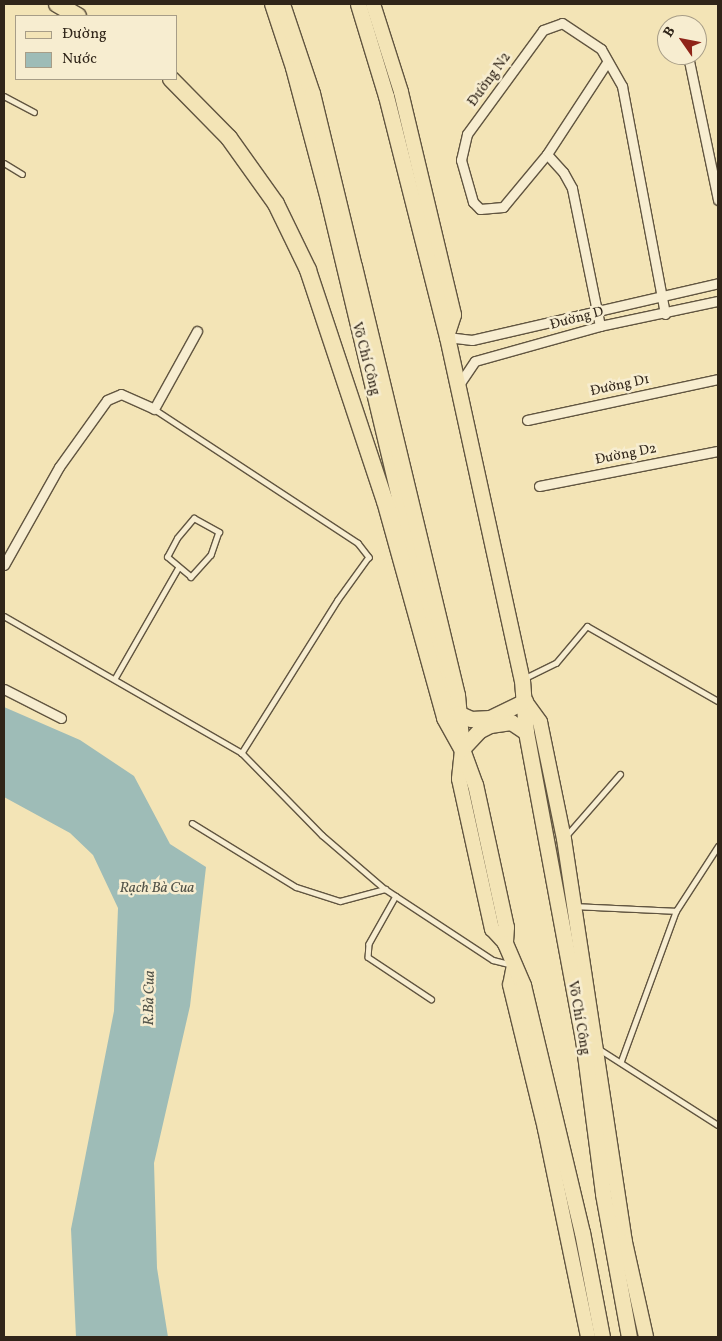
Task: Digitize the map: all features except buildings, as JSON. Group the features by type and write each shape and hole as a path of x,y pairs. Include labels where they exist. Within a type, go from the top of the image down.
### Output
{"highway":[{"path":"58,4 76,15"},
{"name":"Võ Chí Công","path":"282,4 312,92 458,713 462,749 477,794 506,927 505,943 523,985 582,1232 602,1337"},
{"name":"Võ Chí Công","path":"358,4 371,13 386,96 458,387 522,680 526,732 583,1039 603,1194 629,1337"},
{"path":"172,80 229,138 276,204 308,270 385,501 445,718 462,749 480,730 490,725 511,722 526,732"},
{"path":"458,713 471,719 490,718 525,700"}],"main road":[{"name":"Võ Chí Công","path":"272,4 293,68 328,200 446,695 458,713"},
{"name":"Võ Chí Công","path":"371,13 401,92 454,315 446,336"},
{"path":"386,96 401,92"},
{"name":"Võ Chí Công","path":"525,700 540,722 564,839 598,1048 625,1242 645,1334"},
{"path":"547,842 564,839"},
{"path":"558,906 574,906"},
{"name":"Võ Chí Công","path":"514,965 510,985 545,1129 588,1337"}],"street":[{"name":"Đường N2","path":"547,154 503,208 480,209 473,202 461,148 468,134 542,30 562,23 601,50 606,64 622,86 665,314"},
{"path":"600,326 572,188 547,154 606,64"},
{"path":"690,65 718,200"},
{"name":"Đường D","path":"446,336 472,340 596,308 718,283"},
{"name":"Đường D","path":"458,387 474,361 600,326 665,314 718,301"},
{"path":"4,565 59,467 107,400 120,394 154,409 197,331"},
{"name":"Đường D1","path":"527,420 718,379"},
{"name":"Đường D2","path":"539,486 718,451"},
{"path":"4,690 61,718"}],"lane":[{"path":"4,96 34,112"},
{"path":"4,163 22,174"},
{"path":"154,409 358,544 370,557 338,600 242,753"},
{"path":"194,518 219,532 211,555 191,577 178,568 167,557 177,538 194,518"},
{"path":"115,678 178,568"},
{"path":"4,616 115,678 242,753 322,835 385,889 493,960 514,965"},
{"path":"522,680 556,663 587,626 718,701"},
{"path":"564,839 620,774"},
{"path":"192,823 296,887 340,901 385,889"},
{"path":"620,1061 676,912 718,846"},
{"path":"396,896 369,944 368,957 431,999"},
{"path":"574,906 676,912"},
{"path":"583,1039 718,1125"}],"water":[{"name":"Rạch Bà Cua","path":"4,707 80,740 134,776 170,844 206,867 190,1006 154,1163 157,1268 168,1337 76,1337 71,1229 114,1011 118,908 93,855 70,833 4,797"}],"water label":[{"name":"R.Bà Cua","path":"150,998"}]}
